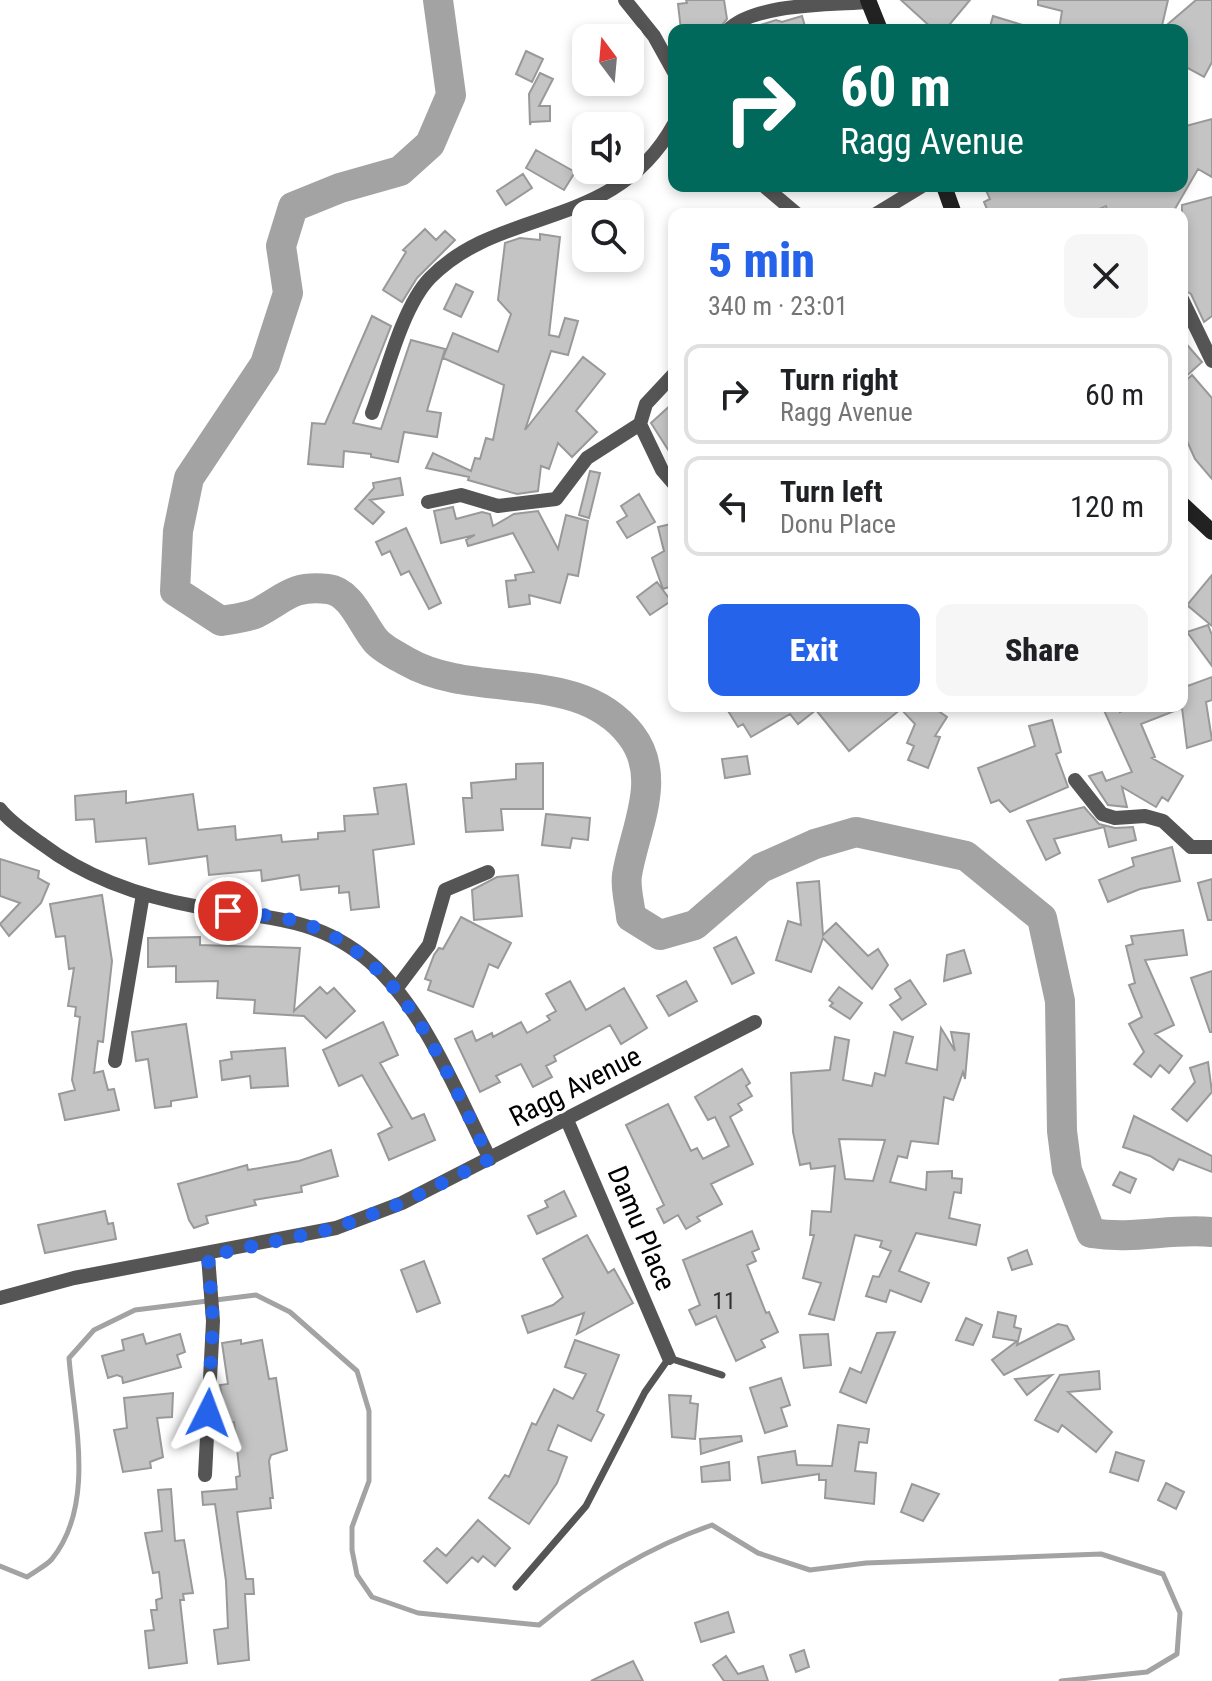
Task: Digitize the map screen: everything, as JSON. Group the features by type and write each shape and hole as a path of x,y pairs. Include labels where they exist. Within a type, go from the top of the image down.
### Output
{"main road":[{"path":"868,1 878,24"},
{"path":"1188,510 1212,532"}],"street":[{"path":"625,0 654,36 668,61"},
{"path":"734,24 772,10 868,1"},
{"path":"372,413 412,304 427,280 450,260 573,210 613,190 639,170 668,135"},
{"path":"771,192 790,208"},
{"path":"886,208 912,192"},
{"path":"1188,311 1212,361"},
{"path":"428,502 461,495 498,506 556,499 587,458 640,424 646,404 668,380"},
{"path":"640,424 668,477"},
{"path":"1075,780 1102,814 1154,818 1169,825 1191,847 1212,847"},
{"path":"0,809 49,850 115,886 198,907 289,919 318,929 370,962 396,989 490,1159"},
{"path":"396,989 429,945 445,890 488,872"},
{"path":"115,1061 143,894"},
{"name":"Ragg Avenue","path":"0,1298 74,1278 208,1256 336,1228 402,1203 755,1022"},
{"name":"Damu Place","path":"567,1120 669,1358"},
{"path":"205,1475 213,1321 208,1256"}],"lane":[{"path":"516,1587 586,1506 645,1392 669,1358 722,1375"}],"building":[{"path":"686,0 724,0 727,19 723,24 680,24 678,4 687,3"},
{"path":"901,0 970,0 950,24 927,24"},
{"path":"1038,0 1168,0 1162,24 1060,24 1062,11 1038,5"},
{"path":"1196,0 1212,0 1212,62 1204,77 1188,68 1188,24 1168,24"},
{"path":"802,16 804,24 764,24 776,20 782,22"},
{"path":"993,16 1019,24 991,24"},
{"path":"526,51 543,59 532,82 516,74"},
{"path":"540,73 553,79 539,106 550,106 550,121 531,122 530,125 529,94"},
{"path":"1212,119 1212,177 1198,169 1188,186 1188,125"},
{"path":"536,150 572,170 572,177 564,190 526,168"},
{"path":"523,174 532,188 506,205 497,191"},
{"path":"987,192 1185,192 1175,208 986,208 984,202 990,199"},
{"path":"1212,197 1212,316 1204,322 1188,292 1188,208 1182,208 1182,205"},
{"path":"425,229 436,240 445,231 455,240 417,278 402,302 383,290 406,252 403,250"},
{"path":"540,234 560,237 549,335 559,337 565,318 578,321 568,355 551,351 525,430 583,357 605,374 576,411 597,432 572,457 558,443 549,469 541,466 538,491 517,494 468,480 469,477 426,468 433,453 471,471 475,458 480,459 486,438 493,440 504,385 443,358 453,333 498,352 511,314 498,300 505,243 520,238 540,240"},
{"path":"456,284 473,292 461,317 444,309"},
{"path":"372,316 391,326 353,423 381,429 411,340 445,349 427,411 441,413 437,437 404,432 398,462 371,457 371,454 344,451 343,467 308,464 312,423 325,424"},
{"path":"1188,346 1202,362 1188,375"},
{"path":"1192,375 1212,398 1212,479 1195,459 1188,443 1188,379"},
{"path":"668,407 668,450 651,423"},
{"path":"590,471 600,473 589,518 579,515"},
{"path":"400,478 403,495 370,500 384,512 373,524 355,509 374,488 373,483"},
{"path":"639,494 655,522 627,538 617,522 627,516 621,506"},
{"path":"453,507 456,519 482,512 490,514 493,526 514,514 538,511 558,549 566,515 588,521 578,576 568,574 560,603 529,595 530,604 509,607 506,581 516,580 515,575 534,572 513,533 468,546 466,540 475,535 441,543 434,511"},
{"path":"668,525 668,587 663,589 652,558 664,551 658,527"},
{"path":"406,528 441,603 429,609 409,571 401,575 390,551 382,555 376,542"},
{"path":"1212,575 1212,626 1188,604"},
{"path":"657,582 668,597 668,603 650,615 637,597"},
{"path":"1208,625 1212,635 1212,666 1188,633"},
{"path":"1212,677 1212,700 1206,702 1212,740 1187,748 1182,712 1188,712 1188,686"},
{"path":"729,712 813,712 798,724 790,714 751,737 743,724 738,727"},
{"path":"818,712 897,712 849,751"},
{"path":"904,712 940,712 947,717 935,736 940,737 928,768 908,760 914,746 907,743 915,724"},
{"path":"1105,712 1172,712 1141,724 1155,757 1152,758 1183,776 1168,801 1162,797 1156,807 1122,787 1127,807 1108,805 1089,776 1102,772 1106,781 1132,772"},
{"path":"1052,720 1061,752 1056,754 1068,787 1010,812 999,800 991,803 978,768 1035,746 1029,726"},
{"path":"747,756 750,774 725,778 722,759"},
{"path":"543,763 543,809 501,809 503,830 466,832 463,798 472,798 471,783 516,779 516,764"},
{"path":"406,784 414,844 373,850 379,907 351,910 349,892 339,893 339,886 301,890 299,875 262,881 261,870 209,875 207,856 149,864 146,838 96,842 94,819 76,820 75,796 126,791 126,803 193,794 198,830 235,826 236,840 281,835 282,842 318,839 318,833 345,831 344,816 378,814 374,788"},
{"path":"1084,807 1099,824 1115,828 1133,827 1136,840 1109,847 1104,827 1054,839 1060,853 1046,860 1027,821"},
{"path":"546,814 590,818 588,840 572,838 570,848 542,845"},
{"path":"1172,847 1180,881 1140,889 1108,902 1099,880 1134,866 1132,858"},
{"path":"0,859 39,871 38,878 49,884 41,903 9,936 0,924 20,903 0,896"},
{"path":"518,875 522,916 474,920 472,890 497,877"},
{"path":"1212,879 1212,920 1208,920 1198,883"},
{"path":"819,881 823,935 836,923 868,956 878,949 888,965 872,989 823,938 811,972 776,960 788,921 801,925 797,883"},
{"path":"102,895 112,961 103,1042 98,1041 94,1073 103,1071 108,1090 114,1089 119,1110 65,1120 59,1094 75,1090 72,1080 80,1017 75,1016 76,1007 68,1006 74,968 69,969 65,936 56,937 50,904"},
{"path":"461,917 511,943 498,968 489,964 473,1007 428,990 431,981 425,979 434,955 439,948 443,949"},
{"path":"1183,930 1187,955 1145,960 1174,1025 1155,1034 1182,1056 1169,1073 1160,1065 1151,1077 1134,1064 1144,1052 1129,1024 1142,1017 1129,985 1135,983 1126,946 1133,944 1131,936"},
{"path":"200,937 200,945 300,948 294,1011 320,987 327,994 334,988 355,1011 326,1038 304,1016 254,1013 255,1000 217,998 218,981 176,982 176,966 148,967 148,938"},
{"path":"736,937 754,973 732,984 714,948"},
{"path":"964,950 971,973 944,981 947,955"},
{"path":"1212,971 1212,1032 1210,1032 1191,978"},
{"path":"910,980 926,1004 902,1020 890,1005 901,998 895,989"},
{"path":"570,981 586,1010 624,988 647,1028 621,1044 610,1025 554,1056 556,1061 546,1066 552,1077 533,1087 521,1064 496,1076 500,1082 480,1092 455,1039 472,1031 476,1041 492,1033 493,1037 521,1022 527,1033 550,1020 547,1016 556,1011 546,994"},
{"path":"686,981 697,1001 669,1016 657,996"},
{"path":"839,987 862,1003 850,1019 830,1006 833,1003 829,1000"},
{"path":"383,1022 398,1055 380,1063 412,1119 424,1114 435,1140 389,1160 378,1134 392,1127 362,1075 339,1086 323,1050"},
{"path":"186,1024 197,1097 171,1101 171,1106 155,1108 148,1059 136,1061 132,1032"},
{"path":"941,1028 955,1051 951,1032 969,1034 965,1079 963,1072 953,1100 944,1097 938,1144 911,1141 907,1158 898,1156 890,1182 926,1190 927,1172 952,1171 952,1178 962,1179 961,1193 954,1192 949,1218 980,1225 976,1245 916,1233 899,1271 929,1283 921,1302 890,1290 886,1302 866,1296 873,1276 879,1277 891,1251 880,1247 882,1241 855,1235 834,1320 809,1314 821,1283 803,1278 814,1235 810,1235 812,1211 831,1212 835,1166 811,1169 810,1163 800,1165 793,1132 791,1073 830,1070 835,1037 849,1040 843,1080 872,1086 875,1073 885,1076 894,1032 913,1037 906,1063 937,1070","holes":["839,1139 885,1140 873,1181 845,1179"]},
{"path":"285,1048 288,1086 251,1088 250,1076 222,1080 220,1061 232,1059 231,1052"},
{"path":"1208,1062 1212,1092 1187,1121 1172,1109 1195,1082 1190,1068"},
{"path":"742,1069 750,1083 746,1086 752,1096 738,1104 742,1110 730,1117 753,1164 711,1184 722,1204 697,1217 700,1221 686,1229 678,1215 664,1223 657,1209 664,1205 626,1125 668,1104 691,1151 697,1148 703,1159 729,1146 715,1117 708,1120 695,1097"},
{"path":"1134,1116 1212,1156 1212,1172 1179,1159 1173,1170 1150,1156 1123,1147"},
{"path":"331,1150 338,1176 301,1186 302,1192 254,1200 256,1205 206,1216 208,1223 194,1228 189,1220 178,1184 247,1165 248,1170 299,1161"},
{"path":"1120,1172 1136,1179 1130,1193 1113,1185"},
{"path":"564,1191 576,1216 537,1234 528,1216 548,1207 545,1201"},
{"path":"105,1211 108,1224 113,1223 116,1239 45,1253 38,1225"},
{"path":"752,1231 759,1249 752,1252 756,1261 747,1265 766,1313 769,1312 778,1332 761,1340 765,1347 736,1361 716,1316 696,1325 689,1310 700,1305 683,1260"},
{"path":"587,1235 608,1273 614,1269 633,1303 577,1334 584,1313 528,1333 522,1316 553,1305 563,1297 543,1259"},
{"path":"1027,1250 1032,1264 1012,1270 1008,1258"},
{"path":"424,1261 440,1303 417,1312 401,1270"},
{"path":"998,1312 1016,1316 1014,1327 1021,1329 1017,1345 1058,1324 1067,1326 1074,1339 1004,1375 992,1360 1017,1341 993,1337"},
{"path":"966,1318 982,1325 973,1345 956,1340"},
{"path":"895,1332 866,1403 840,1392 850,1368 861,1373 877,1333"},
{"path":"143,1334 146,1344 180,1334 185,1352 177,1355 181,1367 123,1383 122,1377 117,1375 108,1378 102,1356 124,1350 122,1340"},
{"path":"828,1334 831,1365 804,1368 800,1335"},
{"path":"241,1340 241,1344 262,1340 269,1379 276,1378 287,1450 271,1455 269,1461 273,1498 270,1498 271,1508 237,1512 246,1579 253,1579 254,1594 245,1594 249,1660 218,1664 214,1630 228,1628 226,1581 215,1504 203,1505 202,1492 237,1489 236,1477 240,1476 234,1422 225,1423 220,1385 228,1384 222,1343"},
{"path":"575,1340 619,1355 597,1411 604,1415 591,1441 558,1425 548,1450 567,1457 557,1483 529,1524 489,1498 505,1475 509,1477 532,1423 536,1425 554,1389 573,1399 586,1374 565,1367"},
{"path":"1099,1371 1100,1389 1068,1392 1112,1432 1096,1452 1062,1425 1058,1432 1035,1420 1060,1375"},
{"path":"1052,1375 1027,1395 1015,1379"},
{"path":"781,1378 790,1405 781,1408 787,1426 765,1433 750,1388"},
{"path":"173,1393 172,1417 157,1418 163,1457 150,1462 151,1468 123,1472 114,1430 127,1428 124,1398"},
{"path":"669,1395 691,1396 690,1403 698,1404 695,1439 672,1437"},
{"path":"838,1425 869,1429 867,1443 859,1442 855,1471 876,1473 874,1504 825,1498 826,1480 819,1480 819,1474 762,1483 758,1457 795,1451 797,1465 832,1466"},
{"path":"741,1436 742,1441 701,1454 700,1439"},
{"path":"1116,1452 1144,1461 1138,1481 1110,1472"},
{"path":"729,1462 730,1480 702,1482 701,1467"},
{"path":"1166,1483 1184,1492 1176,1509 1158,1500"},
{"path":"912,1484 939,1494 923,1521 901,1512"},
{"path":"171,1489 175,1541 184,1540 193,1593 183,1594 184,1600 180,1600 187,1663 149,1668 145,1631 154,1630 151,1610 157,1610 156,1600 162,1598 159,1572 153,1573 145,1533 162,1531 158,1490"},
{"path":"478,1520 510,1548 495,1566 483,1556 478,1562 472,1557 447,1583 424,1561 437,1548 446,1556"},
{"path":"728,1612 734,1632 701,1642 695,1623"},
{"path":"804,1650 809,1667 796,1672 790,1655"},
{"path":"726,1656 738,1674 763,1666 768,1681 724,1681 713,1665"},
{"path":"633,1661 643,1681 591,1681 620,1667"}],"waterway":[{"path":"438,0 451,95 430,144 400,171 340,188 293,207 281,246 288,293 265,364 189,478 178,531 175,591 221,621 253,615 297,591 316,588 336,591 356,610 379,644 406,661 433,673 463,680 555,692 583,700 609,714 631,735 641,752 645,769 644,804 627,875 631,917 660,935 695,925 761,868 815,844 856,832 966,856 1042,918 1060,1001 1062,1131 1067,1170 1091,1233 1212,1232"},
{"path":"0,1566 27,1577 52,1559 66,1537 74,1513 79,1462 69,1358 94,1330 135,1310 256,1295 290,1312 357,1371 369,1411 369,1481 352,1527 352,1550 357,1575 372,1597 418,1613 539,1625 621,1568 666,1544 712,1525 758,1553 810,1570 866,1563 1101,1554 1163,1574 1180,1613 1177,1654 1147,1672 1061,1681"}],"route":[{"path":"208,1413 213,1321 208,1256 336,1228 402,1203 490,1159 410,1008 370,962 318,929 289,919 228,911"}]}
